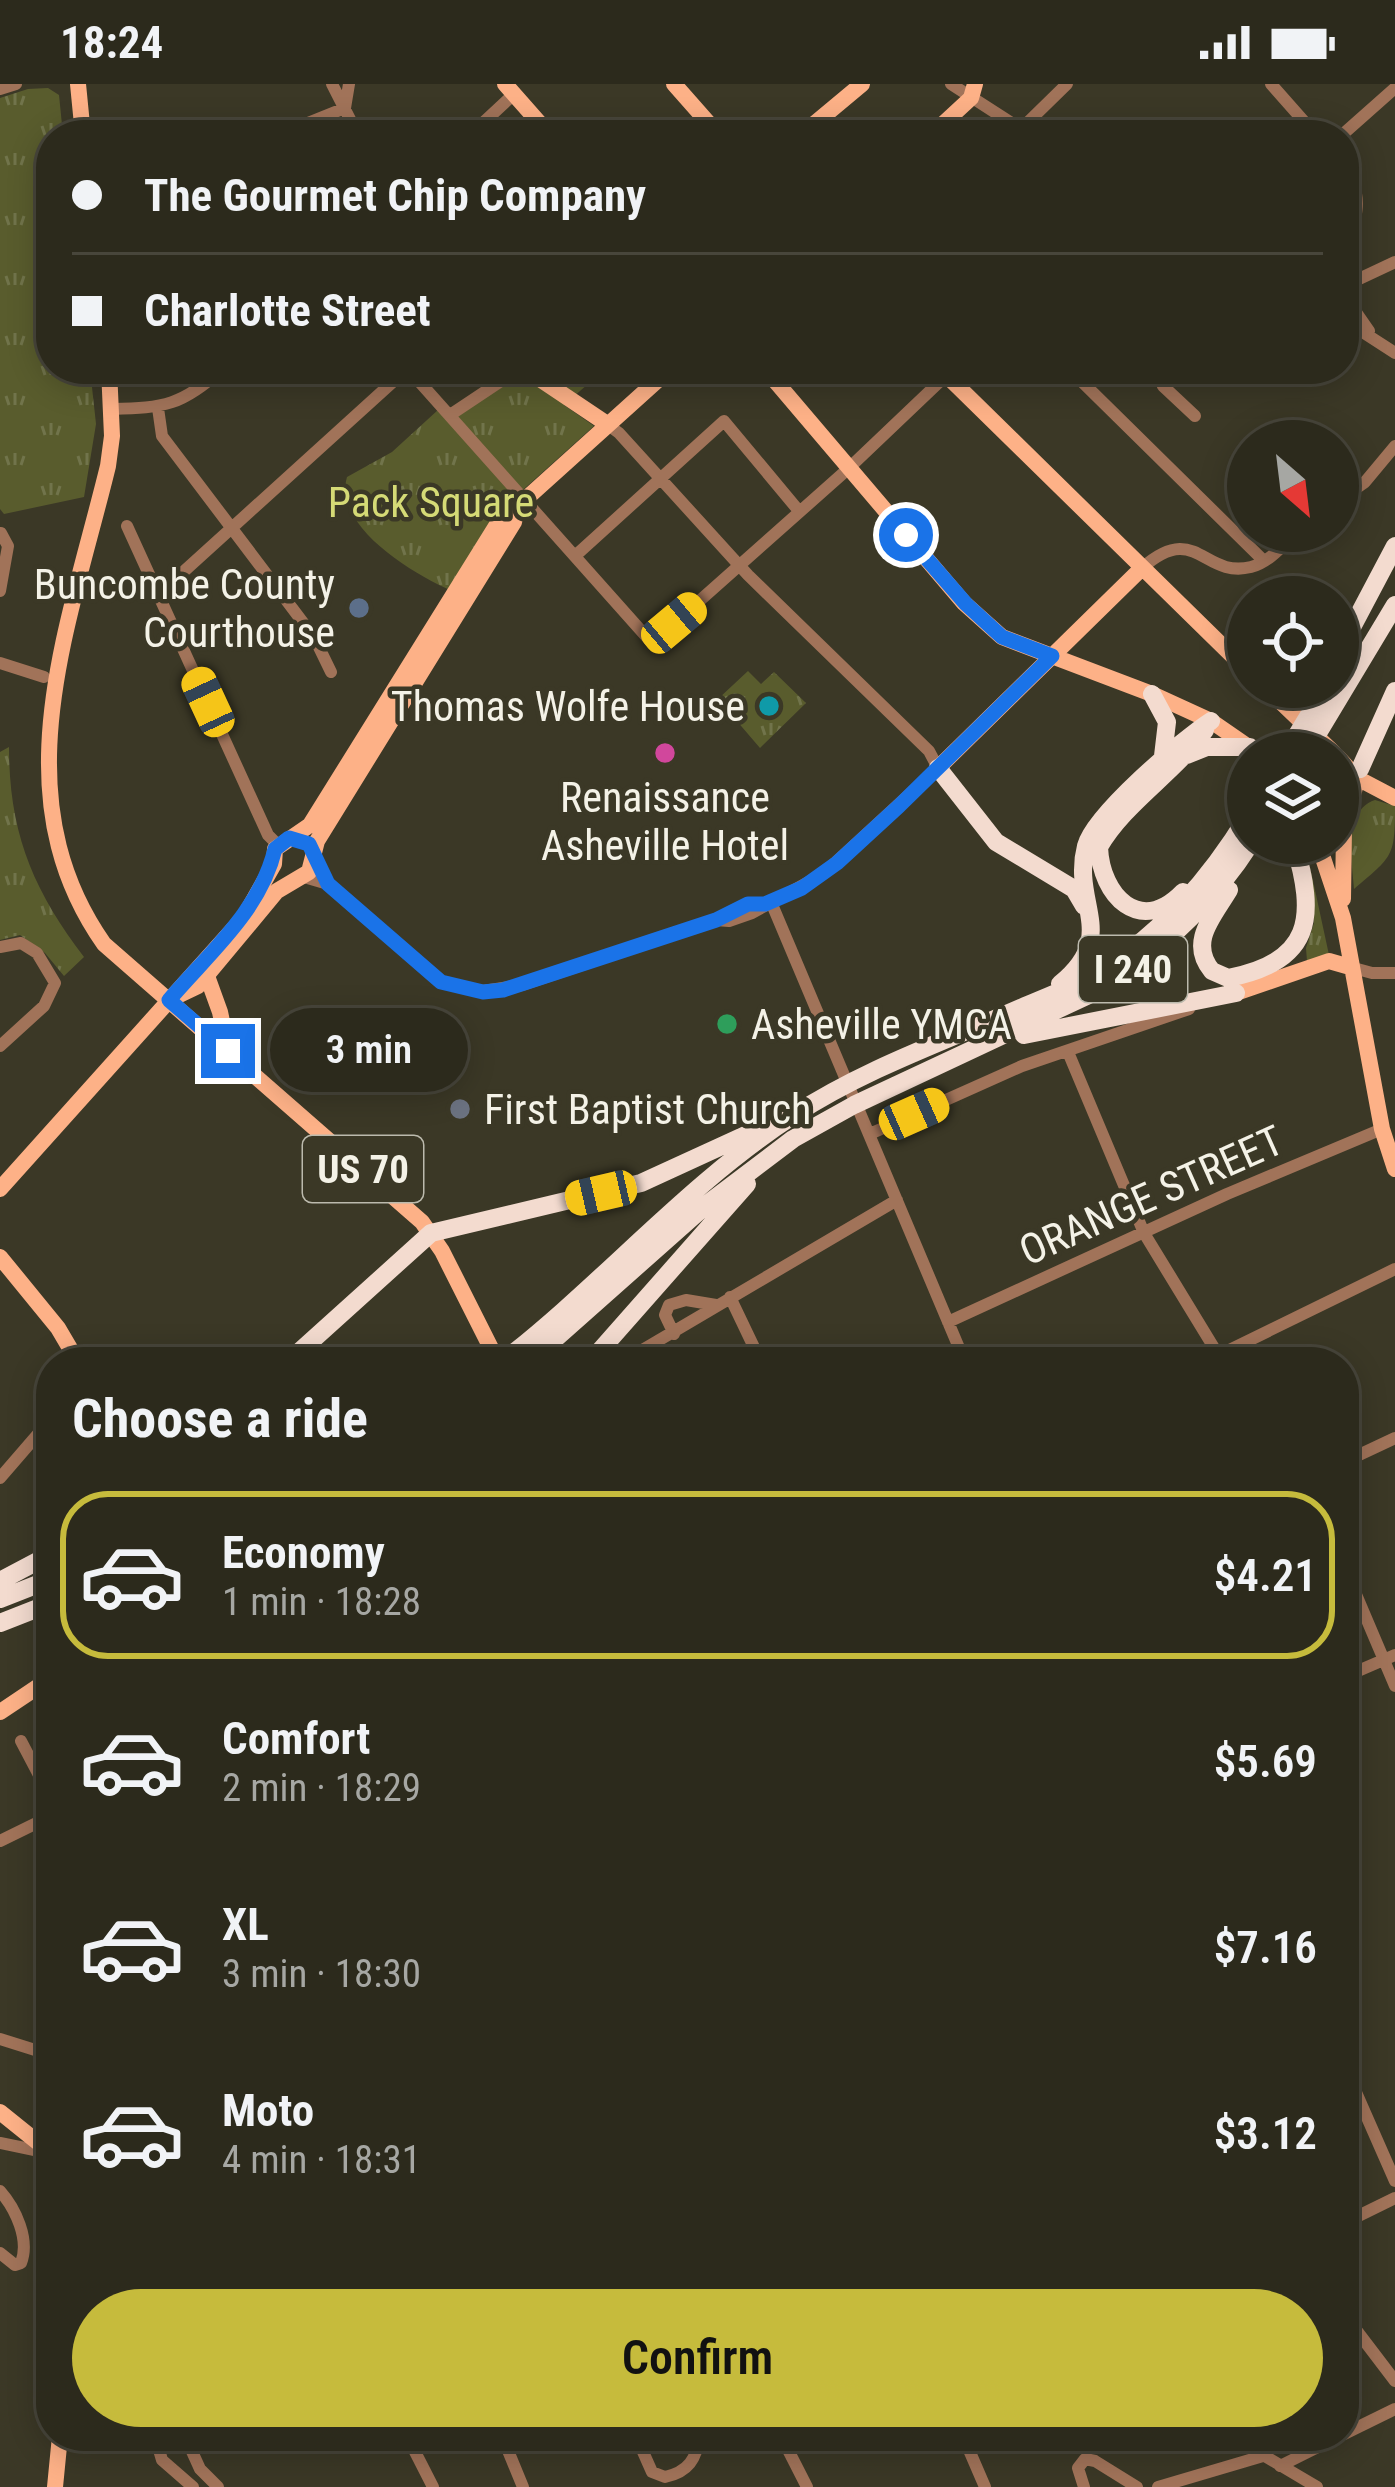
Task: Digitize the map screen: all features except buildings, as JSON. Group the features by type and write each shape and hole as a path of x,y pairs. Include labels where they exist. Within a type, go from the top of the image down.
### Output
{"highway":[{"path":"1359,614 1395,546"},
{"path":"1359,633 1395,573"},
{"path":"1359,656 1395,605"},
{"path":"1359,745 1395,691"},
{"path":"1152,694 1167,722 1167,745 1160,763"},
{"path":"1302,732 1321,708"},
{"path":"1211,721 1187,755 1109,829 1099,847 1112,893 1125,905 1148,911 1161,908 1227,851"},
{"path":"1034,1003 1077,970 1089,952 1093,934 1082,864 1087,839 1183,739 1211,721"},
{"path":"1187,755 1207,747 1227,748"},
{"path":"938,768 996,842 1074,889 1090,915"},
{"name":"I 240","path":"517,1347 693,1192 890,1065 1095,975 1166,922 1227,854"},
{"name":"I 240","path":"546,1347 706,1205 794,1138 808,1114 899,1084 1110,985 1144,961 1213,895 1228,864"},
{"path":"1236,864 1232,885 1199,947 1211,971 1228,978 1281,962 1303,937 1306,908 1298,864"},
{"path":"996,1041 1236,993"},
{"name":"US 70","path":"431,1233 640,1184 808,1114"},
{"path":"603,1347 717,1216 794,1138"},
{"path":"305,1347 431,1233"},
{"path":"0,1581 36,1562"},
{"path":"0,1599 36,1585"},
{"path":"0,1623 36,1609"},
{"path":"0,1634 36,1622"}],"main road":[{"path":"78,84 82,120"},
{"path":"674,84 706,120"},
{"path":"817,120 853,87"},
{"path":"510,89 537,120"},
{"path":"945,120 973,91"},
{"path":"110,384 112,436 100,499 44,677 31,754 40,835 64,893 104,944 169,1000"},
{"path":"545,384 607,424"},
{"path":"0,1189 244,917 287,841 310,825 361,754 456,602 503,514 522,503 653,384"},
{"path":"778,384 966,604 1002,637 1152,694 1227,732"},
{"path":"959,384 1227,651"},
{"path":"938,768 1142,568"},
{"path":"1287,708 1312,732"},
{"path":"169,1000 198,986 277,891 298,878 314,856 361,754"},
{"path":"1359,772 1395,798"},
{"path":"287,841 305,841 314,856"},
{"path":"274,864 283,876 298,878"},
{"path":"1325,864 1343,918"},
{"path":"1344,864 1343,918 1350,967 1382,1129 1395,1169"},
{"path":"1236,993 1329,961 1350,967"},
{"path":"207,976 228,1051"},
{"name":"US 70","path":"169,1000 431,1233 492,1347"},
{"path":"0,1258 69,1347"},
{"path":"0,1712 36,1688"},
{"path":"0,2112 36,2138"},
{"path":"56,2487 59,2451"}],"street":[{"path":"0,89 16,84"},
{"path":"332,84 351,120"},
{"path":"345,108 349,84"},
{"path":"951,84 973,91 1010,120"},
{"path":"1270,84 1302,120"},
{"path":"1035,120 1063,85"},
{"path":"1359,120 1395,88"},
{"path":"483,120 510,89"},
{"path":"315,120 345,108"},
{"path":"1359,279 1395,262"},
{"path":"1359,316 1377,341"},
{"path":"1359,330 1395,353"},
{"path":"112,409 158,409 183,400 203,384"},
{"path":"160,593 392,384"},
{"path":"422,384 522,503 652,643 849,468 933,384"},
{"path":"450,415 499,384"},
{"path":"1084,384 1264,561"},
{"path":"1164,384 1196,416"},
{"path":"158,409 162,436 314,638 332,672"},
{"path":"575,556 724,421 799,511"},
{"path":"314,856 328,884 441,982 483,992 521,985 716,920 748,904 768,903 823,874 938,768 929,751 740,566 607,424"},
{"path":"1359,486 1395,446"},
{"path":"0,520 0,535 8,546 0,591"},
{"path":"127,526 268,835 287,841"},
{"path":"1142,568 1162,550 1176,547 1234,567 1250,567 1274,552"},
{"path":"0,663 44,677"},
{"path":"298,878 328,884"},
{"path":"768,903 872,1133 959,1347"},
{"path":"0,947 21,943 37,953 55,983 53,993 0,1046"},
{"path":"1350,967 1395,973"},
{"path":"872,1133 1022,1066 1236,993"},
{"path":"1068,1052 1144,1233 1210,1347"},
{"name":"ORANGE STREET","path":"948,1322 1382,1129"},
{"path":"650,1347 897,1200"},
{"path":"1243,1347 1395,1269"},
{"path":"674,1334 665,1315 669,1306 686,1300 723,1301"},
{"path":"723,1301 751,1347"},
{"path":"0,1478 36,1436"},
{"path":"1359,1455 1395,1438"},
{"path":"1359,1596 1389,1657 1395,1686"},
{"path":"1359,1670 1389,1657"},
{"path":"22,1741 36,1769"},
{"path":"0,1841 36,1823"},
{"path":"0,2038 36,2050"},
{"path":"1359,2099 1395,2181"},
{"path":"32,2134 36,2135"},
{"path":"0,2143 36,2150"},
{"path":"0,2191 11,2204 25,2252 15,2265 0,2253"},
{"path":"1359,2216 1395,2198"},
{"path":"1359,2334 1395,2381"},
{"path":"1359,2427 1395,2409"},
{"path":"160,2451 163,2460 193,2487"},
{"path":"192,2451 200,2469 218,2487"},
{"path":"415,2451 433,2487"},
{"path":"508,2451 523,2487"},
{"path":"643,2451 652,2472 665,2477 687,2468 696,2451"},
{"path":"789,2451 807,2487"},
{"path":"969,2451 985,2487"},
{"path":"1256,2451 1317,2487"},
{"path":"1280,2466 1310,2451"},
{"path":"1158,2487 1264,2456"},
{"path":"1084,2487 1078,2468 1085,2459 1137,2487"}],"green space":[{"path":"48,88 59,95 62,120 36,120 36,384 92,384 96,424 84,497 4,514 0,509 0,98"},
{"name":"Pack Square","path":"507,384 588,384 564,405 594,426 496,514 450,590 379,545 363,530 346,495 347,477 392,452 438,410 448,421"},
{"path":"748,671 761,684 774,672 806,703 760,748 718,699"},
{"path":"9,747 14,807 27,859 51,908 84,957 64,976 45,953 20,935 0,940 0,752"},
{"path":"1375,800 1395,806 1394,836 1384,862 1354,889 1352,864 1359,864 1359,814"},
{"path":"1310,867 1329,955 1307,961 1314,923"}],"place":[{"name":"Buncombe County Courthouse","path":"359,608"},
{"name":"Thomas Wolfe House","path":"769,706"},
{"name":"Renaissance Asheville Hotel","path":"665,753"},
{"name":"Asheville YMCA","path":"727,1024"},
{"name":"First Baptist Church","path":"460,1109"}],"route":[{"path":"228,1051 169,1000 244,917 274,864 275,849 289,838 309,844 328,884 441,982 483,992 521,985 716,920 748,904 765,904 823,874 1052,656 1002,637 906,535"}]}
